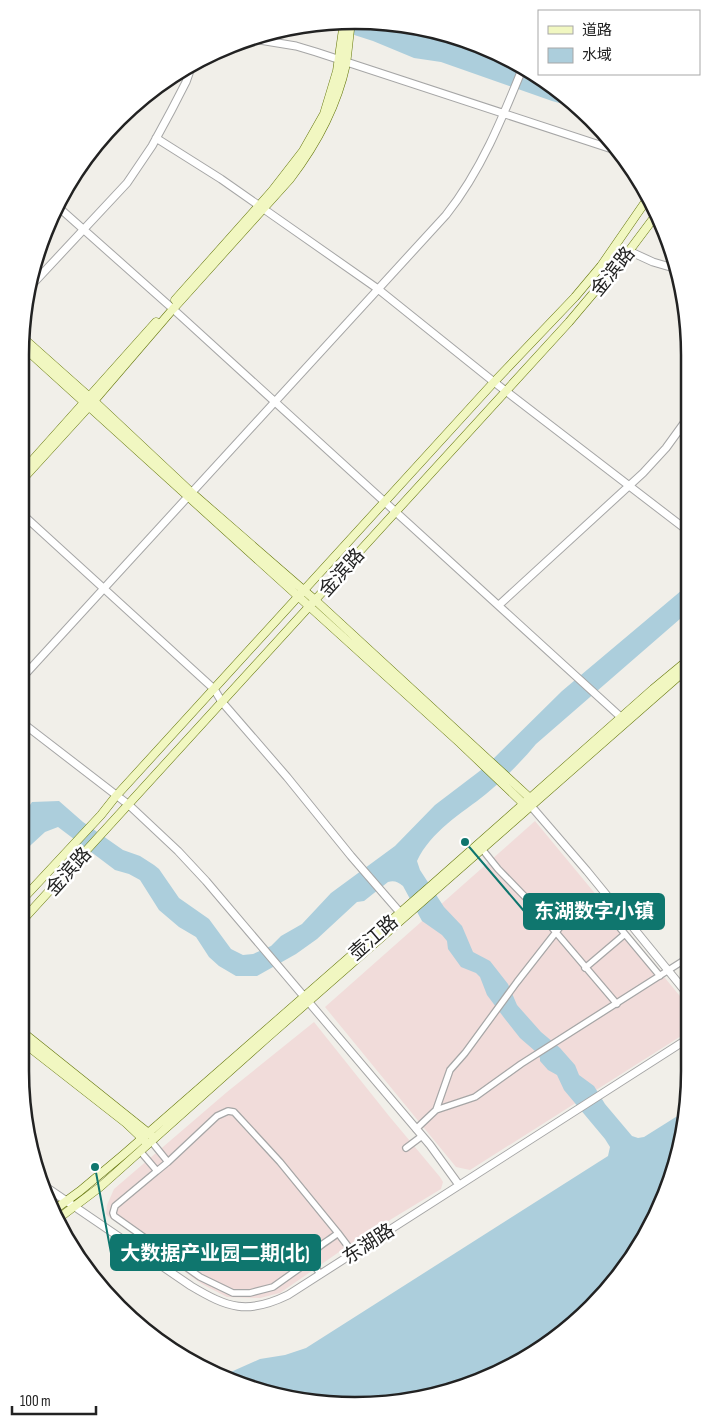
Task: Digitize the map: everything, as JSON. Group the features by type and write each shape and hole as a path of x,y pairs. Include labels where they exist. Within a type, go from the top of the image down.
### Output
{"main road":[{"path":"29,471 260,208 290,178 310,151 332,106 343,60 344,29"},
{"path":"345,41 349,29"},
{"name":"金滨路","path":"29,892 102,815 116,796 494,382 575,297 601,266 644,204"},
{"name":"金滨路","path":"29,913 569,322 629,251 652,220"},
{"path":"29,344 309,607 477,755 516,784 529,804"},
{"path":"29,352 89,402"},
{"path":"516,360 526,369"},
{"path":"29,465 89,402"},
{"path":"472,406 483,415"},
{"path":"190,495 316,600 477,755 509,790 529,804"},
{"name":"壶江路","path":"59,1207 149,1139 529,804 681,666"},
{"name":"壶江路","path":"623,720 681,674"},
{"name":"壶江路","path":"435,886 482,849 529,804"},
{"path":"29,1038 149,1139"},
{"path":"29,1047 149,1139"},
{"name":"壶江路","path":"62,1216 140,1151 149,1139"}],"street":[{"path":"267,41 296,46 343,60 606,147"},
{"path":"29,670 453,206 476,169 504,114 520,73"},
{"path":"38,279 127,183 156,138 189,74"},
{"path":"156,138 221,180 378,289 494,382 681,527"},
{"path":"62,211 172,308 623,720"},
{"path":"629,251 669,267"},
{"path":"499,605 629,486 666,448 681,428"},
{"path":"29,521 214,689 222,702 287,777 388,900 405,913"},
{"path":"29,728 129,805 178,851 422,1136 459,1184"},
{"path":"529,804 681,986"},
{"path":"482,849 617,1004"},
{"path":"436,1110 450,1070 556,934 595,898 660,976"},
{"path":"585,968 625,934"},
{"path":"416,1129 436,1110 474,1097 521,1064 681,962"},
{"name":"东湖路","path":"53,1193 216,1301 240,1307 261,1306 288,1295 681,1043"},
{"path":"311,1260 273,1287 250,1293 233,1293 200,1277 114,1216 114,1206 168,1162 218,1116 232,1111 280,1162 353,1253"},
{"path":"406,1148 422,1136"},
{"path":"149,1139 168,1162"},
{"path":"140,1151 157,1171"},
{"path":"320,1274 311,1260 312,1254 338,1233"}],"shaded area":[{"path":"535,821 681,997 681,1036 470,1170 456,1167 325,1007"},
{"path":"314,1022 440,1177 443,1182 441,1189 352,1243 280,1293 260,1298 227,1297 202,1284 109,1217 106,1214 107,1205 114,1189 227,1092"}],"water":[{"path":"336,29 376,29 398,32 419,35 460,46 518,72 563,104 441,62 414,58 373,41"},
{"path":"681,591 681,618 536,744 493,788 438,832 423,850 417,861 420,870 444,907 462,926 473,952 490,961 508,984 517,1005 541,1032 560,1048 575,1065 579,1075 594,1086 605,1104 632,1136 644,1137 678,1116 675,1135 664,1176 648,1215 614,1270 586,1302 554,1330 518,1354 460,1380 419,1391 376,1397 334,1397 291,1391 250,1380 230,1372 260,1359 285,1355 306,1348 608,1156 610,1147 564,1090 557,1075 548,1070 540,1061 535,1051 520,1038 505,1019 487,995 480,977 476,973 461,967 448,949 447,941 442,935 422,921 403,886 399,883 394,881 388,882 364,901 357,902 317,939 296,954 257,976 236,976 219,966 209,957 196,937 179,927 159,910 140,880 115,870 58,827 45,832 29,847 29,806 32,802 59,801 83,822 123,850 140,856 159,869 179,898 209,919 231,949 243,955 253,954 271,946 281,936 302,924 331,893 395,846 435,805 485,767 562,691"}],"place":[{"name":"东湖数字小镇","path":"465,842"},
{"name":"大数据产业园二期(北)","path":"95,1167"}]}
